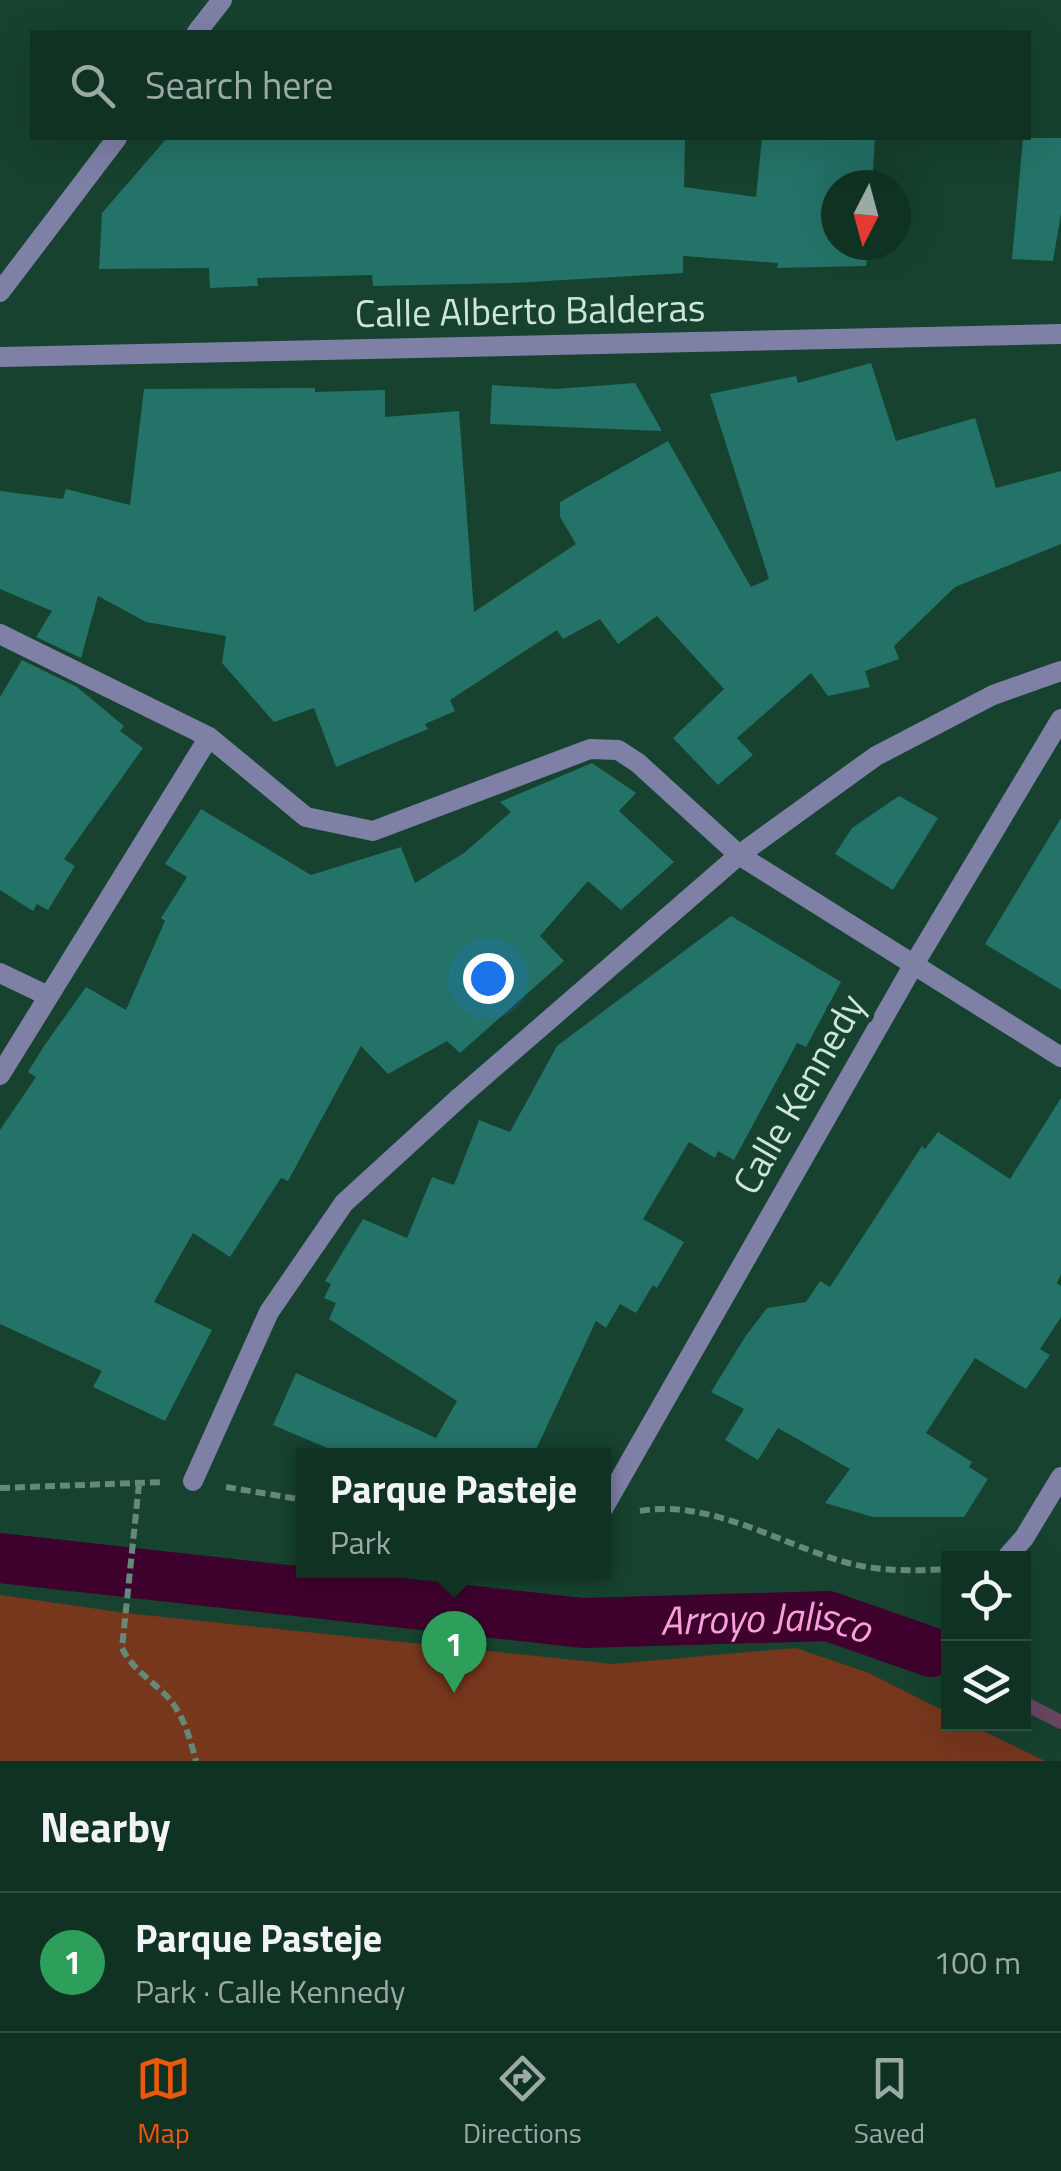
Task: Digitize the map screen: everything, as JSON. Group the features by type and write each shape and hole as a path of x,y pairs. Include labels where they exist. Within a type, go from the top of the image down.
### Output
{"street":[{"path":"199,30 222,0"},
{"path":"0,292 115,140"},
{"name":"Calle Alberto Balderas","path":"0,357 1061,334"},
{"path":"0,634 209,737 306,817 374,831 590,749 618,750 638,763 738,856 1061,1057"},
{"path":"193,1481 270,1312 344,1204 460,1097 738,856 876,756 993,696 1061,671"},
{"name":"Calle Kennedy","path":"611,1495 913,966 1061,719"},
{"path":"0,1075 209,737"},
{"path":"0,973 46,995"},
{"path":"1012,1551 1061,1476"}],"path":[{"path":"0,1488 193,1481 296,1499"},
{"path":"138,1484 122,1648 128,1661 170,1700 187,1726 196,1761"},
{"path":"635,1512 665,1507 710,1516 843,1562 900,1573 941,1570"}],"shaded area":[{"path":"0,1595 126,1613 612,1664 796,1648 869,1673 941,1709 941,1731 983,1731 1045,1761 0,1761"}],"building":[{"path":"1061,138 1061,213 1053,261 1012,259 1023,140"},
{"path":"165,140 685,140 684,187 756,197 762,140 875,140 873,170 821,170 821,260 867,260 866,266 777,268 778,263 683,256 683,273 373,286 372,275 257,278 258,286 210,288 209,268 99,269 102,213"},
{"path":"871,363 896,441 975,418 996,488 1061,471 1061,544 955,587 894,646 899,659 865,671 870,687 828,696 811,673 737,738 753,755 718,785 673,738 724,689 657,616 618,644 600,619 563,639 557,630 450,700 455,711 425,724 428,729 336,767 314,708 274,722 222,663 226,636 146,622 98,596 81,658 36,637 52,611 0,589 0,491 63,499 66,489 130,505 144,389 315,388 315,392 385,390 385,417 459,411 474,612 576,544 560,517 560,502 668,441 751,587 769,579 710,394 796,376 798,383"},
{"path":"635,383 662,431 490,424 492,385 555,389"},
{"path":"22,660 77,687 124,726 120,731 143,748 64,859 75,866 48,910 37,904 33,911 0,890 0,697"},
{"path":"592,763 636,793 619,811 674,862 621,910 588,881 540,936 564,961 460,1053 447,1041 388,1074 361,1046 288,1181 281,1178 230,1257 193,1233 154,1302 212,1330 165,1421 93,1387 102,1371 0,1324 0,1130 36,1077 28,1072 86,987 126,1010 165,921 161,918 187,877 165,864 201,809 311,875 401,847 415,883 464,853 511,812 500,802"},
{"path":"899,796 938,818 893,890 835,854 852,828"},
{"path":"1061,818 1061,990 985,944"},
{"path":"731,916 841,982 806,1047 797,1043 734,1160 718,1151 715,1158 689,1142 643,1219 684,1242 657,1288 653,1285 636,1313 620,1304 606,1328 596,1321 537,1448 327,1448 273,1425 296,1373 436,1438 457,1401 329,1319 336,1303 324,1298 331,1284 325,1281 363,1219 407,1238 432,1177 454,1185 479,1120 510,1132 557,1046"},
{"path":"1061,1098 1061,1274 1057,1283 1061,1286 1061,1317 1040,1349 1050,1355 1026,1389 975,1358 926,1433 972,1462 969,1467 988,1479 964,1517 873,1517 825,1503 850,1469 778,1428 758,1460 725,1440 744,1409 711,1392 745,1337 767,1308 806,1302 820,1281 830,1287 922,1146 925,1149 938,1132 1010,1179"}],"waterway":[{"name":"Arroyo Jalisco","path":"0,1558 583,1623 828,1616 931,1652"},
{"path":"931,1652 941,1658"},
{"path":"1031,1707 1061,1722"}],"place":[{"name":"Parque Pasteje","path":"454,1693"}]}
